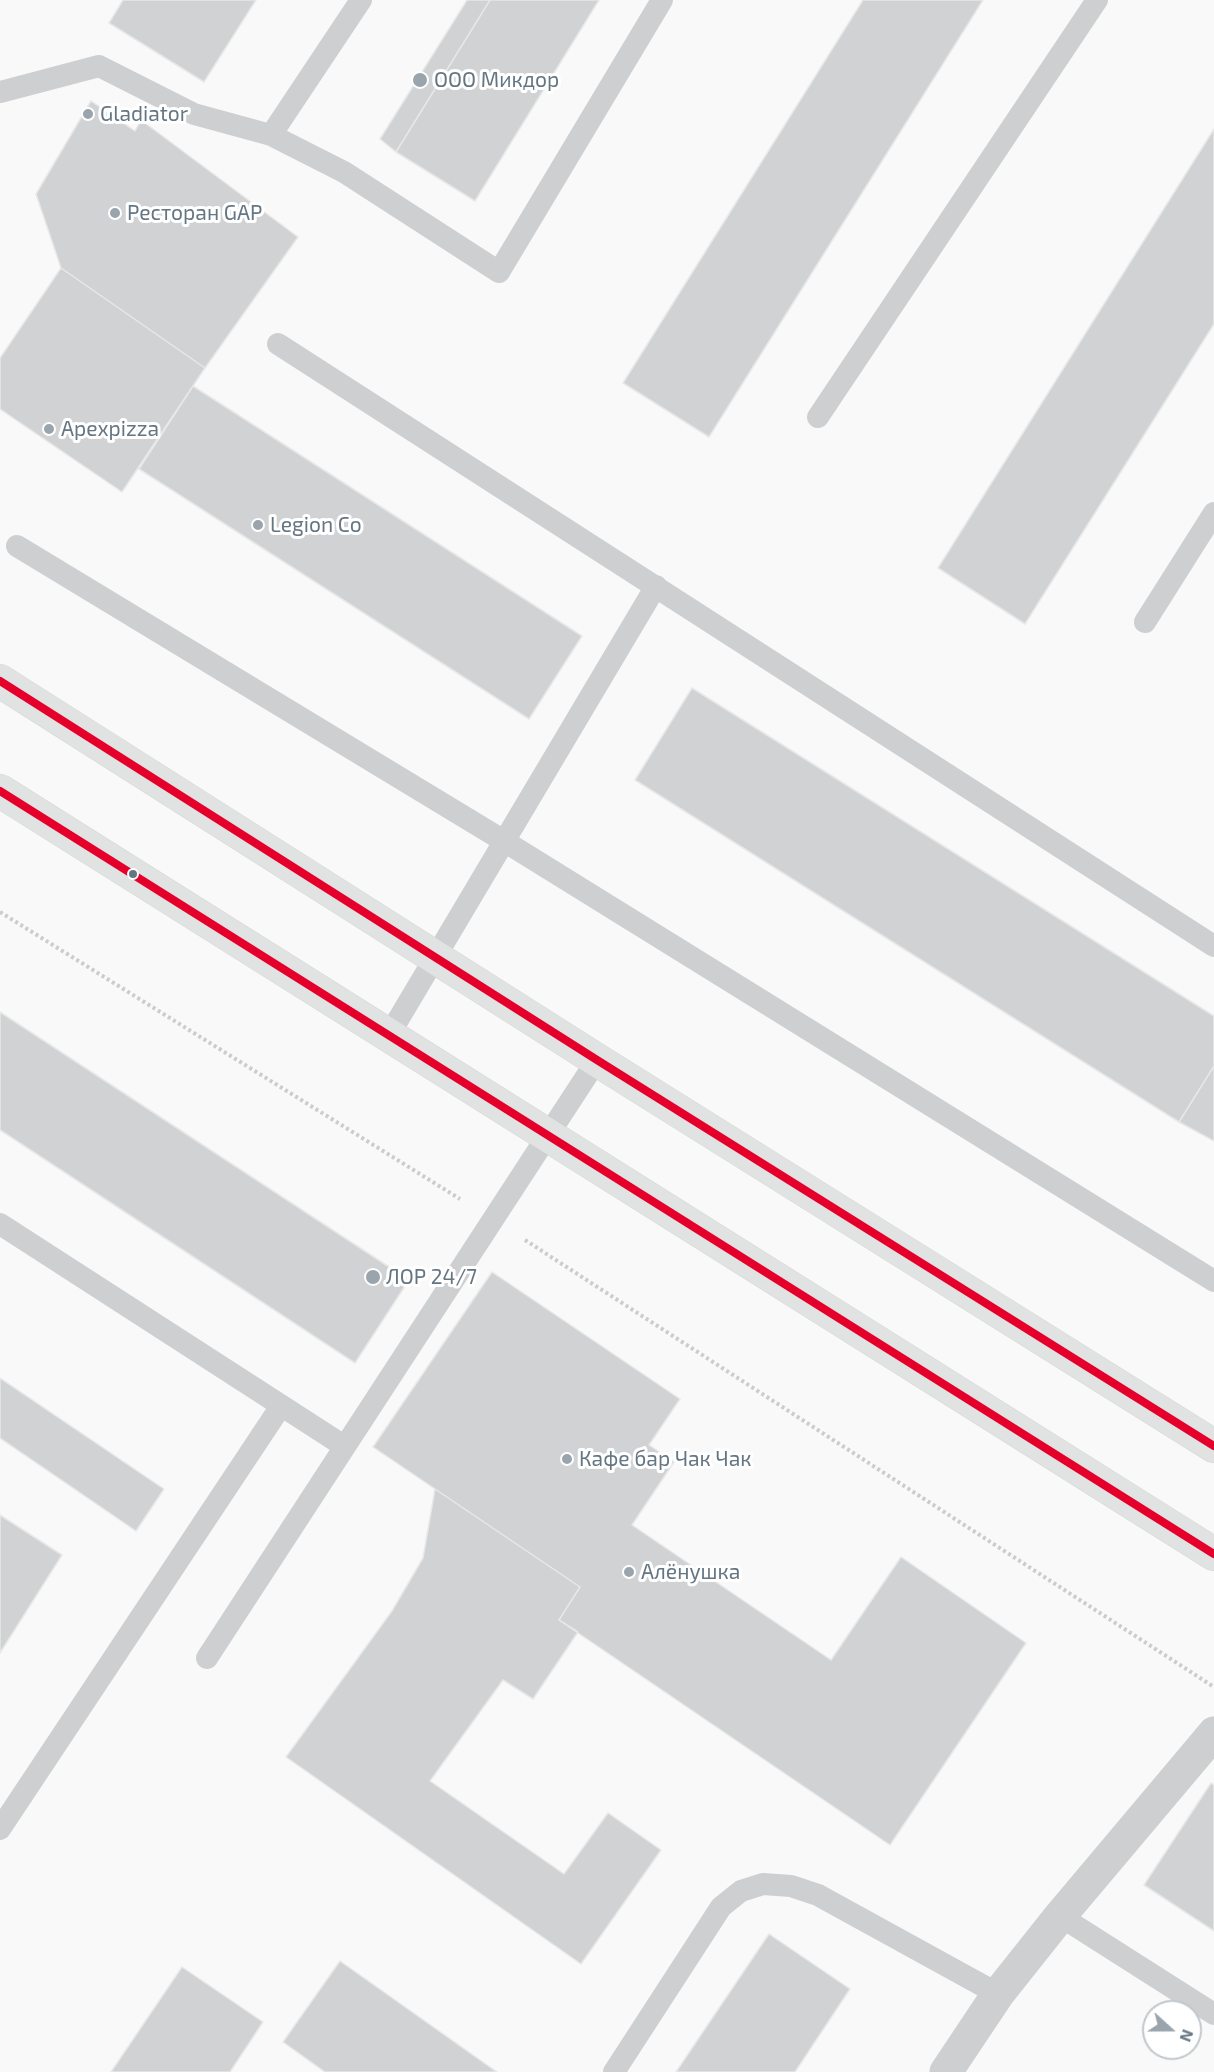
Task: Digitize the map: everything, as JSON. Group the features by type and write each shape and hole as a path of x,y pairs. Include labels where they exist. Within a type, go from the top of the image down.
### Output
{"main road":[{"path":"0,681 597,1060 1214,1446"},
{"path":"0,790 1214,1554"}],"street":[{"path":"945,2072 998,1994 1060,1916 1214,1733"}],"lane":[{"path":"271,135 361,0"},
{"path":"0,92 99,66 194,114 271,135 344,172 499,272 662,0"},
{"path":"818,417 1097,0"},
{"path":"278,344 1214,946"},
{"path":"1145,622 1214,513"},
{"path":"17,546 504,841 1214,1281"},
{"path":"389,1035 656,585"},
{"path":"207,1658 597,1060"},
{"path":"0,1224 344,1446"},
{"path":"0,1829 281,1406"},
{"path":"614,2072 721,1907 741,1891 763,1884 791,1886 818,1895 998,1994"},
{"path":"1060,1916 1214,2014"}],"path":[{"path":"0,912 493,1219 1214,1687"}],"building":[{"path":"123,0 256,0 204,82 109,23"},
{"path":"467,0 490,0 396,152 380,139"},
{"path":"490,0 599,0 475,201 396,152"},
{"path":"863,0 983,0 709,437 623,383"},
{"path":"91,101 135,131 141,120 298,237 205,368 61,268 36,194"},
{"path":"1214,129 1214,324 1025,624 938,568"},
{"path":"61,268 205,368 122,492 0,409 0,358"},
{"path":"193,386 582,636 529,719 139,469"},
{"path":"692,688 1214,1016 1214,1066 1179,1122 635,780"},
{"path":"0,1012 409,1280 355,1363 0,1130"},
{"path":"1214,1066 1214,1141 1179,1122"},
{"name":"Алёнушка","path":"492,1272 680,1399 649,1445 674,1462 632,1525 831,1660 901,1557 1026,1643 890,1845 559,1620 580,1587 373,1447"},
{"path":"0,1378 164,1489 136,1531 0,1438"},
{"path":"435,1489 580,1587 559,1620 578,1632 533,1699 503,1680 430,1781 564,1874 608,1813 661,1850 581,1964 286,1757 392,1611 423,1558"},
{"path":"0,1515 62,1555 0,1653"},
{"path":"1211,1783 1214,1785 1214,1931 1144,1885"},
{"path":"769,1934 850,1989 795,2072 676,2072"},
{"path":"340,1961 497,2072 325,2072 283,2042"},
{"path":"182,1967 263,2022 230,2072 111,2072"}],"transit line":[{"path":"0,681 597,1060 1214,1446"},
{"path":"0,791 1214,1554"}],"place":[{"name":"ООО Микдор","path":"420,80"},
{"name":"Gladiator","path":"88,114"},
{"name":"Ресторан GAP","path":"115,213"},
{"name":"Apexpizza","path":"49,429"},
{"name":"Legion Co","path":"258,525"},
{"name":"ЛОР 24/7","path":"373,1277"},
{"name":"Кафе бар Чак Чак","path":"567,1459"},
{"name":"Алёнушка","path":"629,1572"}]}
